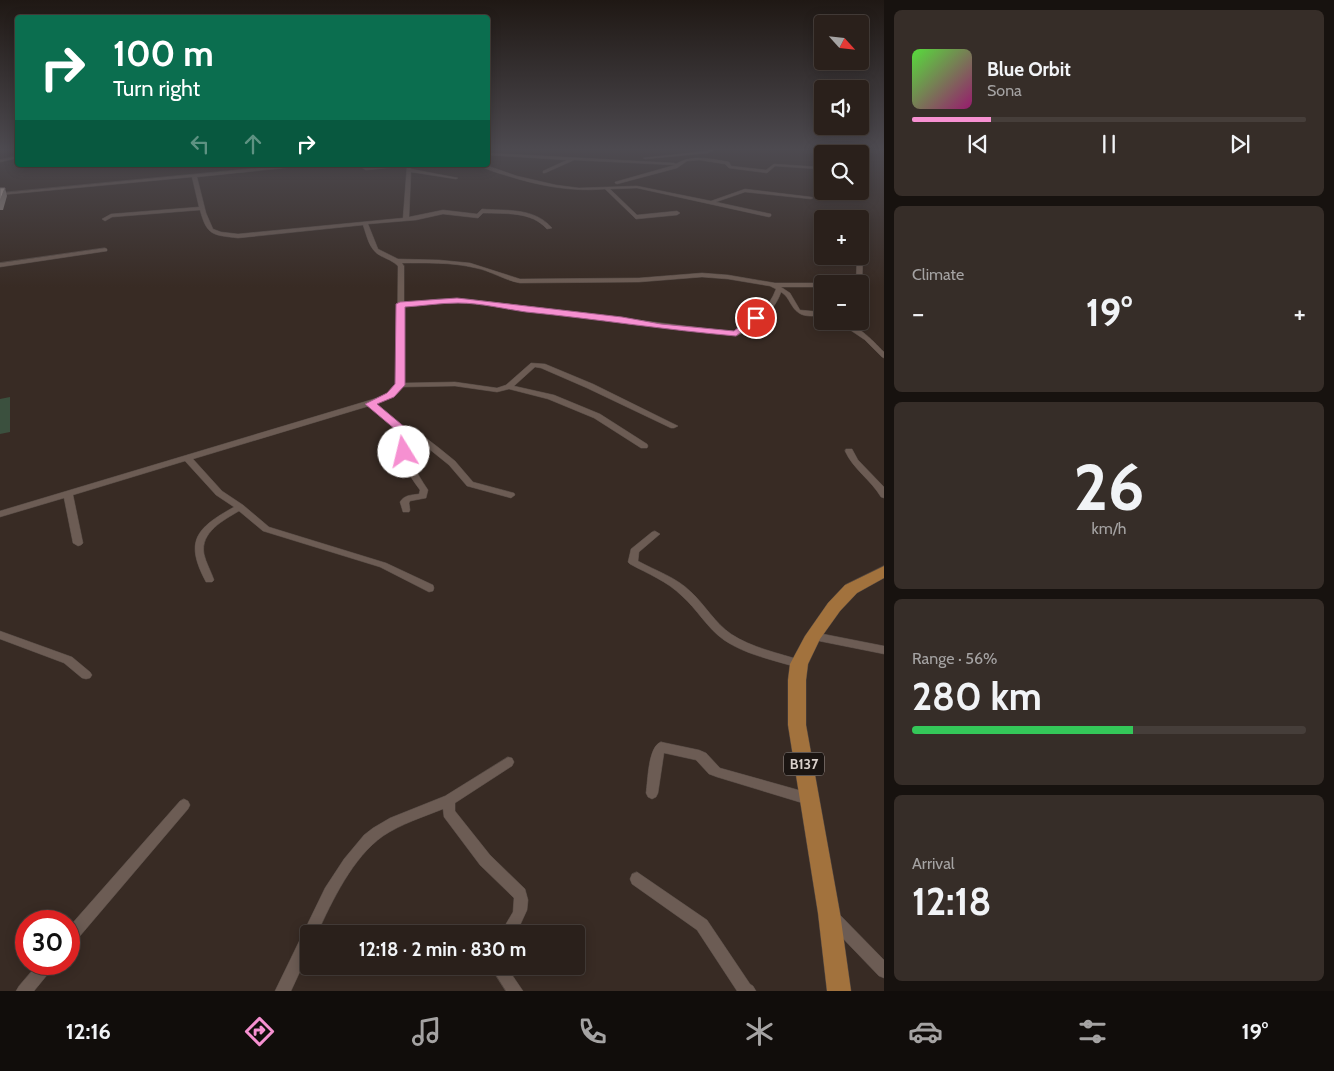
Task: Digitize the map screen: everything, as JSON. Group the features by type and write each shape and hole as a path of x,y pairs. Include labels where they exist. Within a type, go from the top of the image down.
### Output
{"main road":[{"name":"B137","path":"839,991 829,913 797,725 797,680 800,664 813,636 834,607 850,589 884,571"}],"street":[{"path":"199,195 210,229 238,236 365,223 443,212 475,216 482,212 532,215 544,221 549,228"},
{"path":"406,218 408,195"},
{"path":"616,195 636,217 677,213"},
{"path":"675,195 769,215"},
{"path":"710,203 731,195"},
{"path":"788,195 810,198"},
{"path":"105,218 203,208"},
{"path":"365,223 374,248 379,253 398,261 454,262 479,267 502,277 520,281 631,280 711,276 762,282 777,286 788,294 798,311 814,314"},
{"path":"0,265 105,250"},
{"path":"0,514 370,404 390,395 400,385 401,266 398,261"},
{"path":"777,286 781,284 814,285"},
{"path":"400,304 476,302 590,319 622,319 661,326 736,334 768,310 777,298 777,286"},
{"path":"854,330 867,339 884,356"},
{"path":"509,387 530,368 542,366 590,386 674,426"},
{"path":"400,385 467,385 497,390 509,387 551,397 572,404 597,416 644,446"},
{"path":"370,404 401,429 410,430 436,450 452,463 470,484 511,495"},
{"path":"401,429 407,467 424,494 404,502 406,510"},
{"path":"849,451 858,464 880,485 884,495"},
{"path":"188,459 219,494 240,506 266,529 383,565 429,588"},
{"path":"68,494 78,543"},
{"path":"209,580 199,550 202,536 214,523 240,506"},
{"path":"655,534 634,551 633,562 670,580 681,588 713,626 732,641 748,648 800,664"},
{"path":"0,635 68,660 86,675"},
{"path":"813,636 884,650"},
{"path":"652,792 658,751 661,747 699,755 704,758 710,768 717,772 810,799"},
{"path":"314,925 342,875 364,842 379,831 449,800 508,762"},
{"path":"449,800 449,813 459,827 485,860 520,894 522,901 519,916 513,925"},
{"path":"80,925 184,805"},
{"path":"637,879 702,925 748,991"},
{"path":"829,913 884,971"},
{"path":"283,991 300,954"},
{"path":"24,991 38,975"},
{"path":"503,975 515,991"}],"green space":[{"path":"10,397 10,432 0,434 0,399"}],"route":[{"path":"404,452 401,429 370,404 390,395 400,385 400,304 476,302 736,334 756,318"}]}
